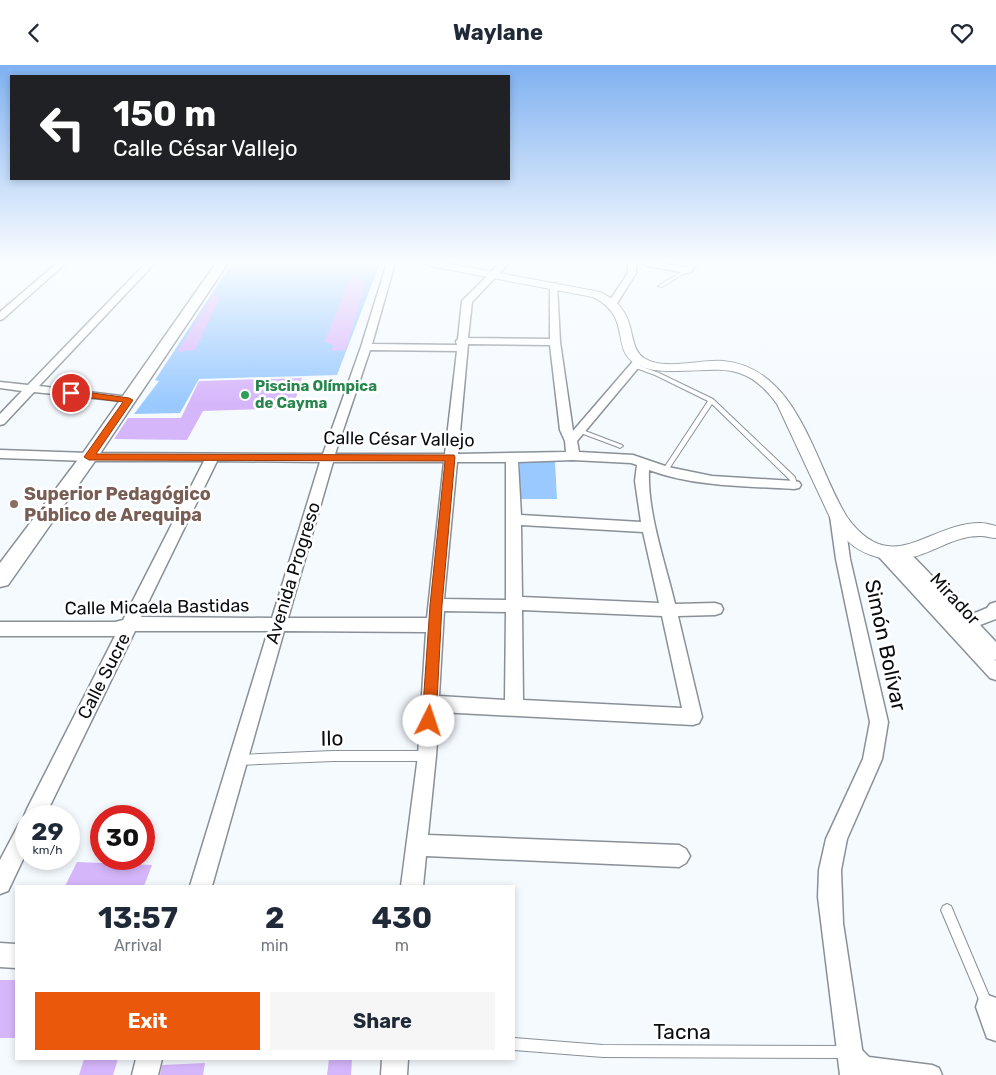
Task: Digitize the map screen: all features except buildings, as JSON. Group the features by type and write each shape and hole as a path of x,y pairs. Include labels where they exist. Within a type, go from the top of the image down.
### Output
{"main road":[{"path":"0,579 89,457 190,310"}],"street":[{"path":"0,421 107,310"},
{"name":"Avenida Progreso","path":"201,885 276,626 328,456 377,310"},
{"path":"412,885 427,756 434,625 466,310"},
{"path":"554,310 555,342 566,430 571,441 572,456"},
{"path":"619,310 624,318 632,354 637,363 664,367 730,366 749,373 769,386 784,403 836,516 852,537 864,545 884,553 902,554 970,531 983,529 996,532"},
{"path":"366,347 555,342"},
{"path":"571,441 637,363"},
{"path":"0,385 129,400"},
{"name":"Calle César Vallejo","path":"0,455 512,458 572,456 633,459 665,471 712,480 794,485"},
{"name":"Calle Sucre","path":"40,805 213,456"},
{"path":"512,458 514,520 514,709"},
{"path":"430,704 693,717 649,527 642,481 643,463"},
{"name":"Simón Bolívar","path":"836,516 843,559 880,722 878,745 874,760 842,829 832,857 829,903 853,1075"},
{"path":"514,520 649,527"},
{"name":"Mirador","path":"884,553 961,625 996,653"},
{"name":"Mirador","path":"902,554 961,625 996,673"},
{"path":"436,605 507,606 514,603 667,610 716,609"},
{"path":"961,625 994,613 996,608"},
{"name":"Calle Micaela Bastidas","path":"0,629 115,629 130,624 276,626 434,625"},
{"path":"416,845 679,856"},
{"path":"0,883 15,853"},
{"path":"0,955 15,956"},
{"path":"850,1052 865,1066 932,1075"},
{"path":"145,1075 150,1060"},
{"path":"394,1075 395,1060"}],"lane":[{"path":"637,363 710,400 793,479 794,485"},
{"path":"665,471 710,400"},
{"path":"580,431 620,446"},
{"name":"Ilo","path":"238,760 332,756 427,756"},
{"path":"947,911 993,1015"},
{"name":"Tacna","path":"515,1044 603,1051 850,1052"}],"shaded area":[{"path":"201,310 362,310 337,375 199,379 180,413 134,414 159,381 155,380"},
{"path":"520,462 555,462 557,499 519,499"}],"place":[{"name":"Piscina Olímpica de Cayma","path":"245,395"},
{"name":"Superior Pedagógico Público de Arequipa","path":"14,504"}],"route":[{"path":"71,393 129,400 89,457 450,457 436,605 429,721"}]}
